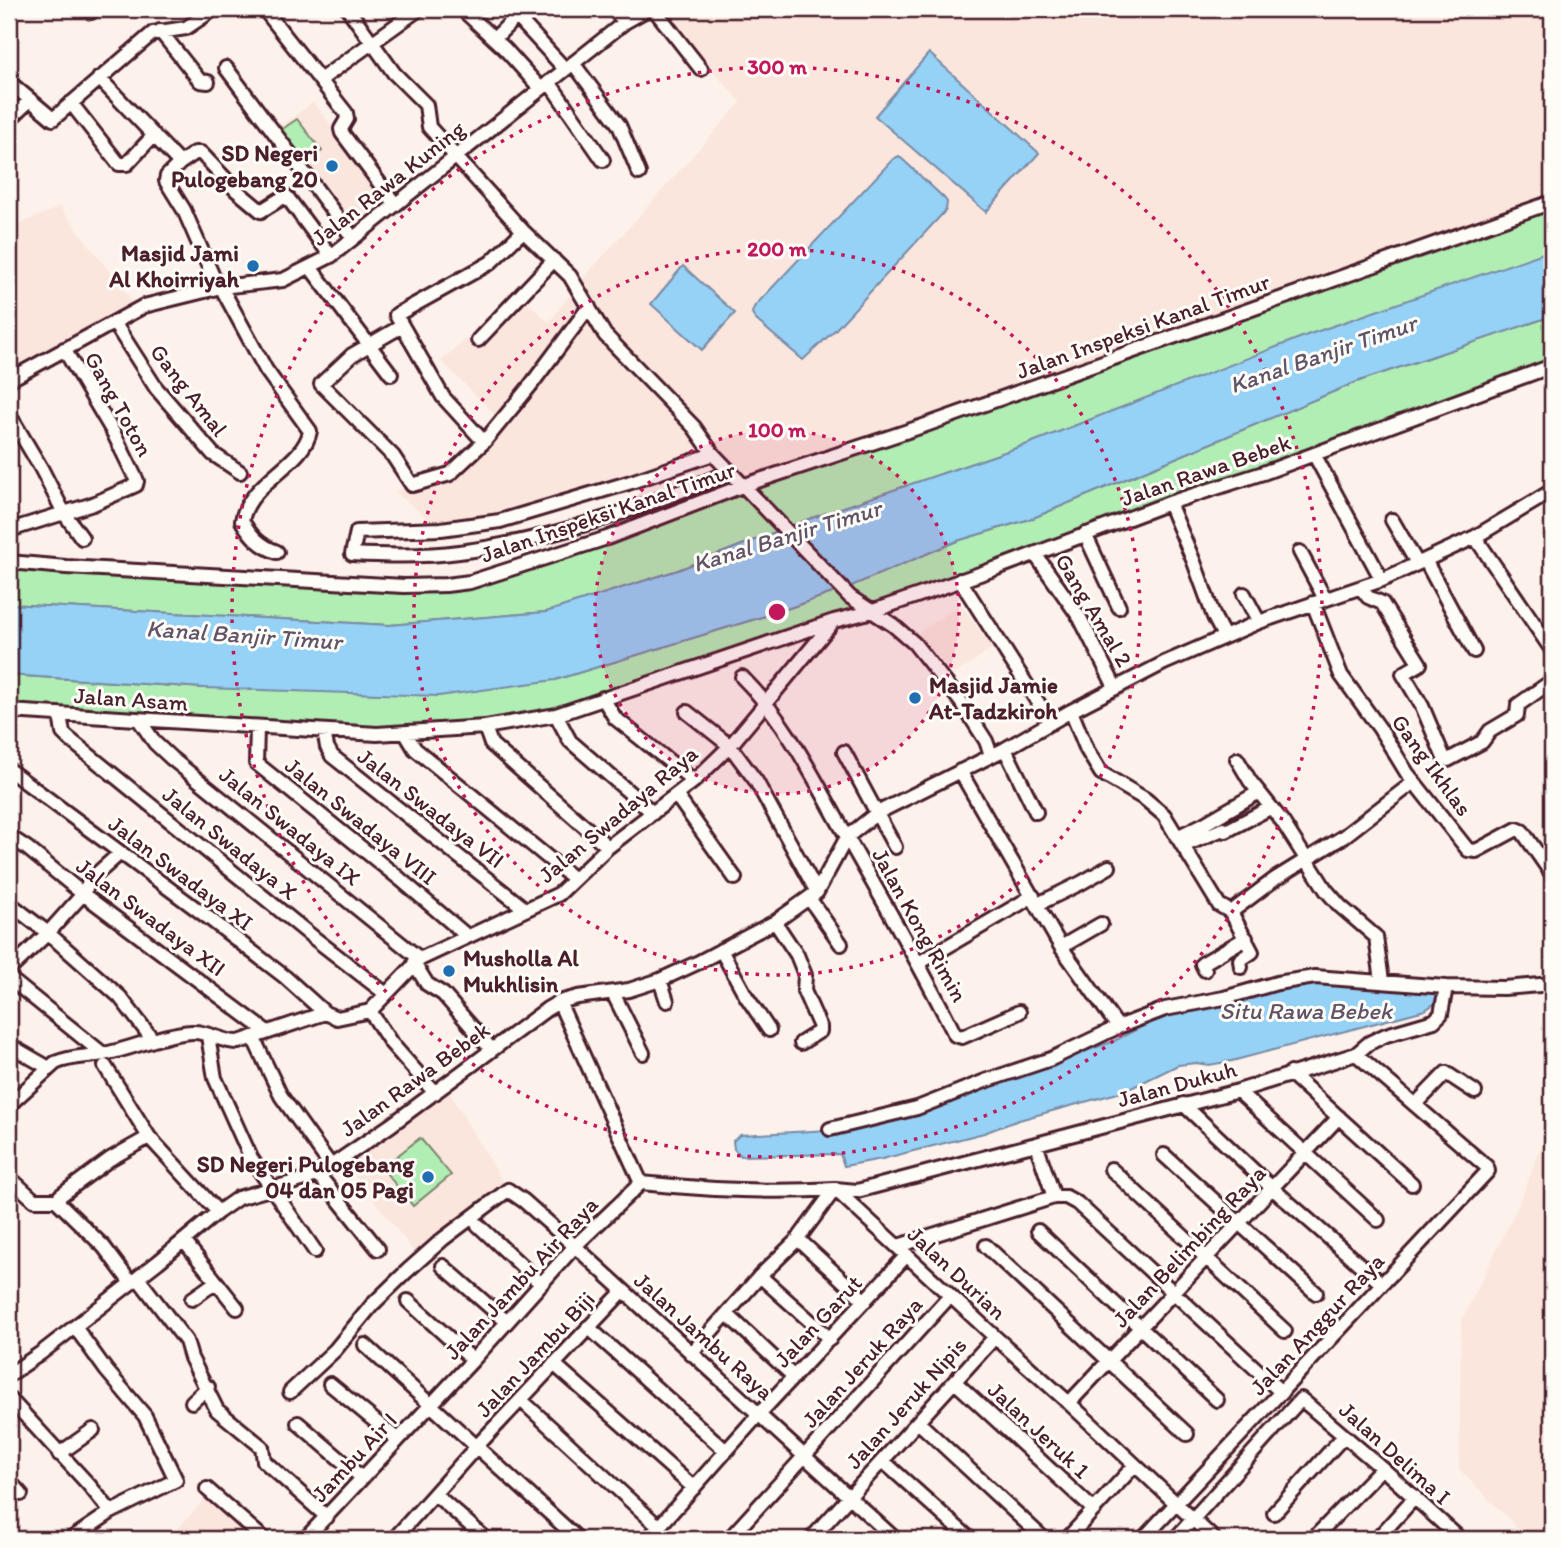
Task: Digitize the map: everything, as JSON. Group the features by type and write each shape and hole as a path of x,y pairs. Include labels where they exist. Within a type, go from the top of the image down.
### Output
{"street":[{"path":"9,82 53,119 147,37 160,31 186,28 214,9"},
{"path":"264,9 347,117 342,132 395,204"},
{"path":"348,9 394,73 426,105 429,127 523,231 570,276 606,335 694,427 713,454 850,597 894,625 930,662 967,711 986,741 991,755"},
{"path":"320,80 419,9"},
{"path":"462,9 545,85 603,160"},
{"path":"613,9 625,22"},
{"name":"Jalan Rawa Kuning","path":"9,380 144,306 220,287 283,279 331,256 625,22 648,9"},
{"path":"654,9 701,69"},
{"path":"494,38 514,19 519,19 569,66 618,124 639,173"},
{"path":"160,31 200,80 208,82"},
{"path":"226,68 354,238"},
{"path":"99,78 180,163"},
{"path":"9,121 29,101"},
{"path":"71,103 119,164 127,164 153,135"},
{"path":"277,552 257,542 242,521 246,505 254,494 303,448 310,431 266,370 220,287 184,210 166,181 167,176 180,163 195,153 201,153 236,190 261,211 284,197 290,200 331,256"},
{"name":"Jalan Inspeksi Kanal Timur","path":"9,562 404,586 446,585 495,575 1552,202"},
{"path":"484,442 443,397 397,317 489,263 523,231"},
{"path":"478,340 554,260"},
{"path":"310,267 391,374"},
{"path":"402,326 352,355 321,384 393,456 412,485 450,474 484,442 589,307"},
{"name":"Gang Amal","path":"115,324 156,388 213,454 240,472"},
{"name":"Gang Toton","path":"64,349 113,432 138,484 93,504 64,513"},
{"name":"Jalan Rawa Bebek","path":"254,728 406,734 485,727 555,715 834,621 873,611 1552,366"},
{"path":"9,414 64,513 82,538"},
{"path":"713,454 628,483 500,521 441,529 357,532 352,554 388,556 458,552 555,533 730,472"},
{"path":"1314,454 1382,580"},
{"name":"Jalan Rawa Bebek","path":"12,1369 75,1327 238,1198 309,1178 331,1166 559,1002 613,993 660,980 775,922 813,895 847,837 877,813 1006,749 1115,687 1224,636 1382,580 1475,537 1552,491"},
{"path":"1169,503 1224,636"},
{"path":"9,531 64,513"},
{"path":"1392,520 1421,561 1474,651"},
{"path":"1085,534 1119,607"},
{"path":"1475,537 1550,642"},
{"name":"Gang Ikhlas","path":"1300,552 1319,601 1342,675 1414,782 1468,850 1476,851 1517,829 1522,831 1552,874"},
{"name":"Gang Amal 2","path":"1035,554 1080,618 1115,687"},
{"path":"960,580 1051,723"},
{"path":"1362,587 1368,597 1382,603 1420,664 1403,674 1422,706 1444,758 1448,760 1482,743 1490,731 1518,714 1518,705 1552,681"},
{"path":"1244,594 1259,622"},
{"name":"Jalan Swadaya Raya","path":"370,1011 417,961 559,894 608,847 694,781 730,746 834,621"},
{"name":"Jalan Kong Rimin","path":"742,677 766,702 800,752 919,963 955,1035 965,1036 1020,1012"},
{"path":"603,698 615,718 694,781"},
{"name":"Jalan Asam","path":"9,711 254,728"},
{"path":"1070,711 1087,750 1101,773 1155,806 1164,815 1219,905 1231,912 1252,953 1240,960 1241,967"},
{"path":"687,712 730,746 756,781 813,895 841,944"},
{"name":"Jalan Swadaya X","path":"60,715 63,733 68,738 386,994"},
{"path":"555,715 570,741 653,813"},
{"name":"Jalan Swadaya IX","path":"140,721 155,743 171,758 417,961 427,984 443,994 492,1050"},
{"path":"485,727 491,744 608,847"},
{"name":"Jalan Swadaya VIII","path":"254,728 256,763 467,936"},
{"name":"Jalan Swadaya VII","path":"324,731 332,757 525,909"},
{"path":"406,734 415,749 574,879"},
{"path":"1006,749 1036,812"},
{"path":"844,752 895,847"},
{"path":"1237,759 1326,890 1376,937 1382,981"},
{"name":"Jalan Swadaya XI","path":"9,770 263,960 325,1013"},
{"path":"960,771 1062,947 1118,1027"},
{"path":"1231,912 1306,858 1343,837 1414,782"},
{"path":"1180,841 1259,792"},
{"path":"676,795 735,878"},
{"path":"1180,841 1223,829 1226,831 1270,808"},
{"name":"Jalan Swadaya XII","path":"9,836 266,1031"},
{"path":"9,970 46,932 116,851"},
{"path":"919,963 1036,900 1081,883 1110,867"},
{"path":"9,903 120,997 153,1040"},
{"path":"775,922 797,955 805,975 804,991 820,1027 814,1037 801,1044"},
{"path":"1062,947 1101,924"},
{"path":"1205,970 1202,964 1245,938"},
{"path":"721,950 768,1030"},
{"path":"830,1129 917,1108 1051,1059 1118,1027 1165,1009 1224,999 1297,979 1325,977 1446,987 1504,988 1552,984"},
{"path":"9,978 104,1060 149,1137 218,1212"},
{"path":"660,980 667,1000"},
{"name":"Jalan Dukuh","path":"835,1189 857,1191 1237,1091 1356,1054 1369,1042 1385,1035 1434,1020 1441,1014 1446,987"},
{"path":"613,993 643,1053"},
{"path":"559,1002 640,1182 678,1188 778,1192 835,1189"},
{"path":"9,1105 49,1068 63,1059 104,1060 153,1040 194,1032 231,1042 325,1013 337,1018 370,1011 391,1044 435,1093"},
{"path":"208,1036 218,1087 251,1158 315,1251"},
{"path":"253,1037 282,1096 331,1166"},
{"path":"9,1045 49,1068"},
{"path":"1356,1054 1415,1105 1447,1073 1475,1092"},
{"path":"1290,1073 1412,1184"},
{"path":"1237,1091 1378,1220"},
{"path":"1183,1104 1272,1188 1382,1284"},
{"name":"Jalan Anggur Raya","path":"1143,1539 1488,1171 1487,1167 1415,1105"},
{"name":"Jalan Belimbing Raya","path":"1069,1403 1339,1117"},
{"path":"60,1196 110,1159 149,1137"},
{"path":"1036,1144 1054,1197"},
{"path":"1164,1155 1316,1293"},
{"path":"1111,1169 1285,1331"},
{"path":"317,1173 378,1249"},
{"path":"9,1177 34,1200 56,1200 104,1247 186,1341 191,1358 208,1387 217,1410 262,1447 264,1461 327,1517"},
{"name":"Jalan Jambu Air Raya","path":"432,1404 540,1283 640,1182"},
{"name":"Jalan Jambu Raya","path":"290,1392 335,1350 372,1305 406,1272 443,1239 508,1189 575,1246 895,1539"},
{"path":"691,1354 760,1276 798,1239 835,1189"},
{"name":"Jalan Durian","path":"835,1189 1214,1539"},
{"path":"903,1251 1054,1197 1066,1197 1077,1203 1282,1393"},
{"path":"478,1225 540,1283"},
{"path":"1038,1231 1217,1400"},
{"path":"798,1239 865,1301"},
{"path":"184,1241 237,1308"},
{"path":"986,1246 1187,1434"},
{"name":"Jalan Garut","path":"648,1539 759,1414 865,1301 903,1251"},
{"path":"443,1266 508,1322"},
{"path":"760,1276 830,1339"},
{"path":"192,1299 216,1282"},
{"name":"Jalan Jambu Biji","path":"403,1536 478,1445 623,1290"},
{"name":"Jalan Jeruk Raya","path":"729,1539 950,1296"},
{"path":"408,1301 473,1360"},
{"path":"727,1314 794,1377"},
{"path":"71,1539 111,1512 176,1480 145,1416 106,1370 75,1327"},
{"path":"588,1327 726,1451"},
{"name":"Jalan Jeruk Nipis","path":"816,1538 849,1497 995,1337"},
{"path":"366,1345 578,1539"},
{"path":"554,1364 694,1488"},
{"name":"Jalan Jeruk 1","path":"955,1381 1094,1510"},
{"path":"330,1384 398,1440"},
{"path":"192,1402 208,1387"},
{"path":"9,1398 111,1512"},
{"name":"Jalan Delima I","path":"1193,1520 1301,1399 1415,1497 1454,1538"},
{"path":"521,1400 659,1527"},
{"name":"Jambu Air I","path":"305,1539 432,1404"},
{"path":"918,1422 1044,1539"},
{"path":"299,1423 362,1478"},
{"path":"59,1454 93,1430"},
{"path":"1275,1513 1344,1436"},
{"path":"883,1461 970,1539"},
{"path":"1066,1539 1135,1465"},
{"path":"1312,1539 1382,1468"},
{"path":"9,1480 21,1494"},
{"path":"207,1489 264,1539"},
{"path":"435,1494 486,1539"},
{"path":"1377,1539 1415,1497"},
{"path":"1175,1539 1193,1520"}],"shaded area":[{"path":"657,9 1552,9 1552,199 745,485 712,454 546,507 441,529 395,492 458,461 500,420 441,361 518,293 549,322 580,282 741,102"},
{"name":"SD Negeri Pulogebang 20","path":"313,102 391,201 354,233 274,131"},
{"path":"60,207 140,311 9,378 9,228"},
{"path":"961,604 992,648 954,675 917,634"},
{"name":"SD Negeri Pulogebang 04 dan 05 Pagi","path":"449,1092 508,1190 424,1264 346,1165"},
{"path":"1552,1120 1552,1539 1528,1539 1459,1469 1461,1322 1517,1208"},
{"path":"208,1496 258,1539 168,1539"}],"green space":[{"path":"297,119 322,151 306,163 281,130"},
{"path":"1552,203 1552,251 1237,363 1028,444 809,519 678,570 547,612 389,625 9,604 9,562 422,585 470,582"},
{"path":"1552,316 1552,366 1274,469 555,715 406,734 9,711 9,675 204,688 555,680 835,592 957,541 1033,518 1359,381"},
{"path":"420,1138 451,1175 413,1206 382,1168"}],"water":[{"path":"929,53 1039,153 986,212 875,116"},
{"path":"899,156 944,198 947,202 946,210 835,330 803,360 755,319 752,313 754,307 893,159"},
{"name":"Kanal Banjir Timur","path":"1552,250 1552,316 1359,381 1033,518 957,541 849,587 775,613 555,680 439,696 204,688 9,675 9,604 389,625 546,612 678,570 809,519 1025,445 1307,335"},
{"path":"683,266 735,313 702,350 651,304"},
{"name":"Situ Rawa Bebek","path":"1305,979 1433,990 1437,996 1434,1004 1425,1010 1232,1061 1209,1065 1178,1065 1125,1091 1019,1120 984,1133 882,1159 844,1166 840,1154 741,1156 734,1149 733,1141 740,1135 829,1130 992,1082 1112,1042 1178,1008"}],"place":[{"name":"SD Negeri Pulogebang 20","path":"332,166"},
{"name":"Masjid Jami Al Khoirriyah","path":"253,266"},
{"name":"Masjid Jamie At-Tadzkiroh","path":"915,698"},
{"name":"Musholla Al Mukhlisin","path":"449,971"},
{"name":"SD Negeri Pulogebang 04 dan 05 Pagi","path":"428,1177"}]}
